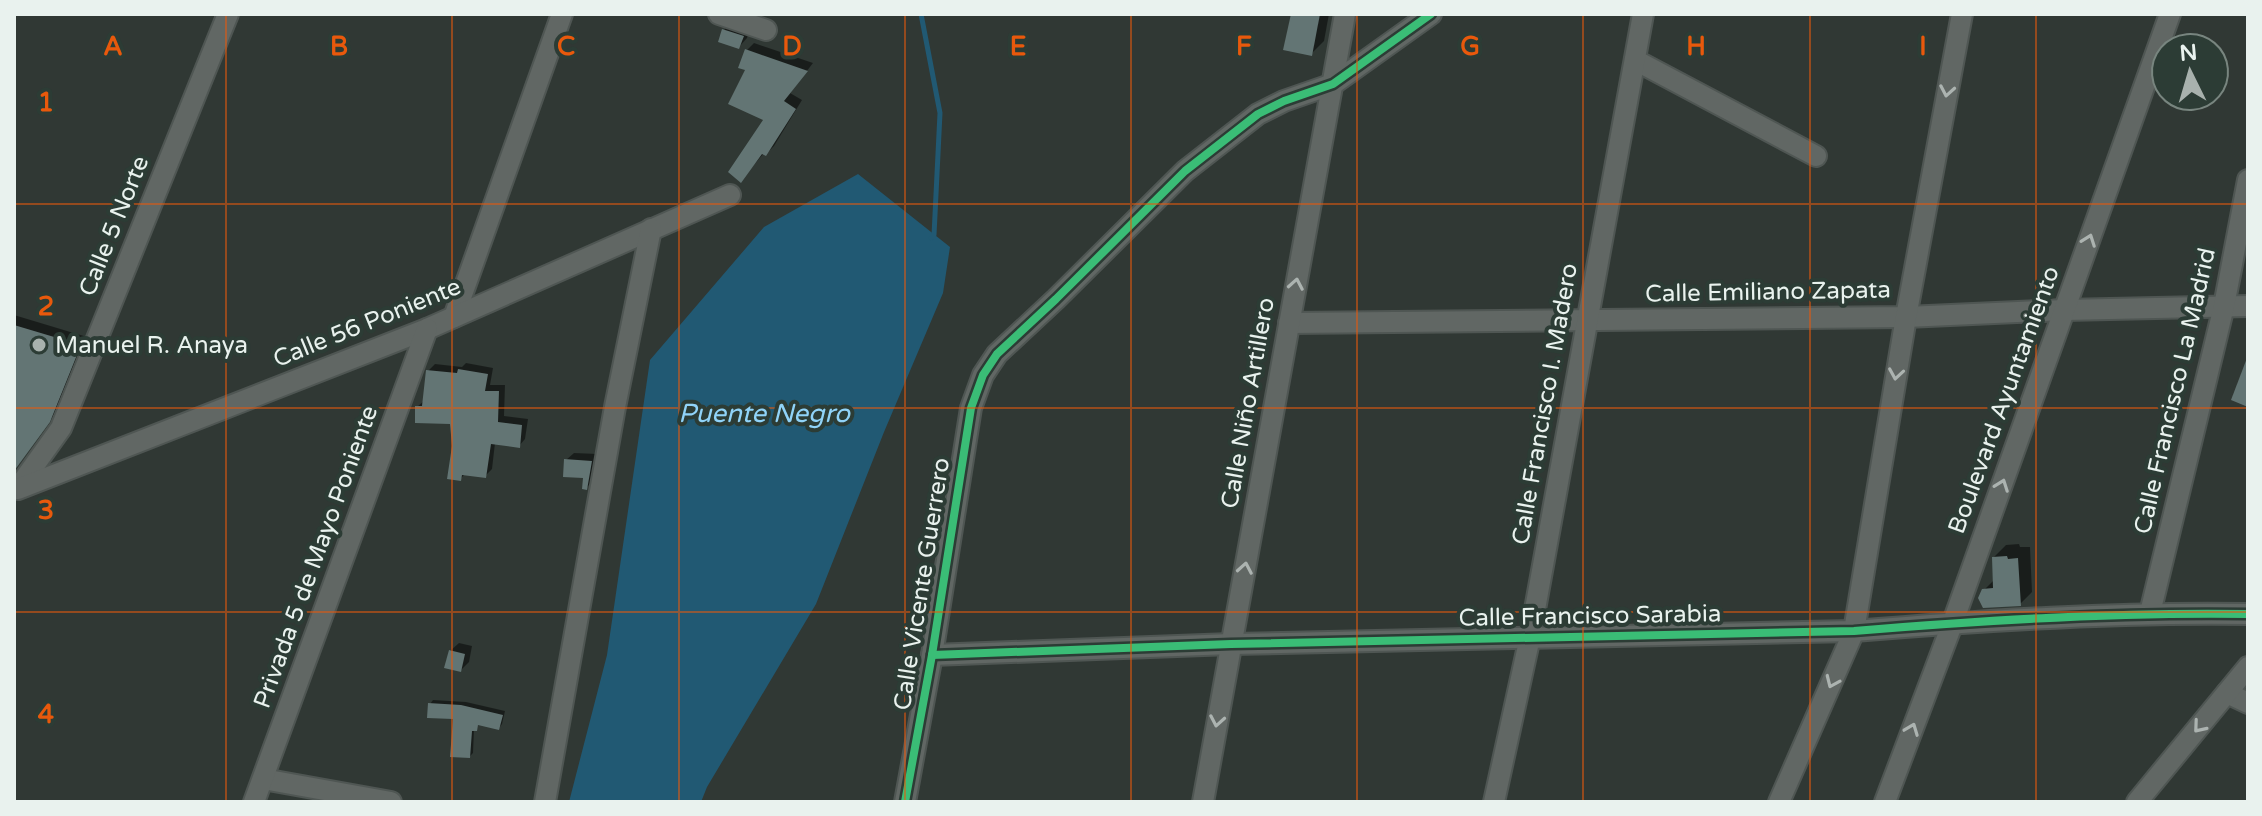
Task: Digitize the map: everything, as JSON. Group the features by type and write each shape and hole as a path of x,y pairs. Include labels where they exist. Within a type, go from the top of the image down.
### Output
{"street":[{"name":"Calle 5 Norte","path":"16,491 61,428 228,14"},
{"path":"454,317 562,14"},
{"path":"719,14 766,30"},
{"name":"Calle Niño Artillero","path":"1203,802 1345,14"},
{"name":"Calle Vicente Guerrero","path":"905,802 971,408 983,375 997,354 1185,171 1258,114 1284,101 1333,84 1431,14"},
{"name":"Calle Francisco I. Madero","path":"1494,802 1530,637 1643,14"},
{"path":"1779,802 1854,631 1906,317 1962,14"},
{"name":"Boulevard Ayuntamiento","path":"1885,802 1953,622 2170,14"},
{"path":"1635,60 1816,156"},
{"name":"Calle Francisco La Madrid","path":"2150,613 2224,306 2248,180"},
{"name":"Calle 56 Poniente","path":"16,491 427,329 730,195"},
{"path":"545,802 615,407 651,229"},
{"name":"Calle Emiliano Zapata","path":"1289,323 1906,317 2248,306"},
{"name":"Privada 5 de Mayo Poniente","path":"254,802 427,329"},
{"name":"Calle Francisco Sarabia","path":"932,655 1231,644 1854,631 1953,622 2150,613 2248,614"},
{"path":"2137,802 2248,667"},
{"path":"2227,693 2248,703"},
{"path":"263,779 391,802"}],"water":[{"name":"Puente Negro","path":"858,174 950,247 943,293 816,604 701,802 569,802 607,655 650,360 764,227"}],"building":[{"path":"1291,14 1320,14 1312,56 1283,50"},
{"path":"722,29 744,36 739,49 718,42"},
{"path":"745,49 808,71 784,101 796,109 766,156 762,154 741,183 728,172 763,120 728,104 745,70 738,68"},
{"path":"14,325 81,345 50,422 14,471"},
{"path":"2248,358 2248,407 2231,400"},
{"path":"458,369 488,374 485,391 499,391 498,422 522,425 520,448 491,444 486,478 462,475 461,481 447,479 452,446 450,424 415,423 415,406 422,406 426,370 457,373"},
{"path":"564,459 592,461 587,490 582,489 583,478 563,477"},
{"path":"2007,556 2008,559 2018,558 2021,606 1983,608 1978,598 1982,589 1993,588 1992,557"},
{"path":"449,650 465,654 461,672 444,668"},
{"path":"428,703 461,705 503,715 499,730 478,725 477,731 472,731 470,758 450,757 453,719 427,718"}],"waterway":[{"path":"921,14 940,113 934,235 931,238"}],"cycle path":[{"path":"905,802 971,408 983,375 997,354 1185,171 1258,114 1284,101 1333,84 1431,14"},
{"path":"932,655 1231,644 1854,631 2051,618 2248,614"}],"place":[{"name":"Manuel R. Anaya","path":"39,345"}]}
